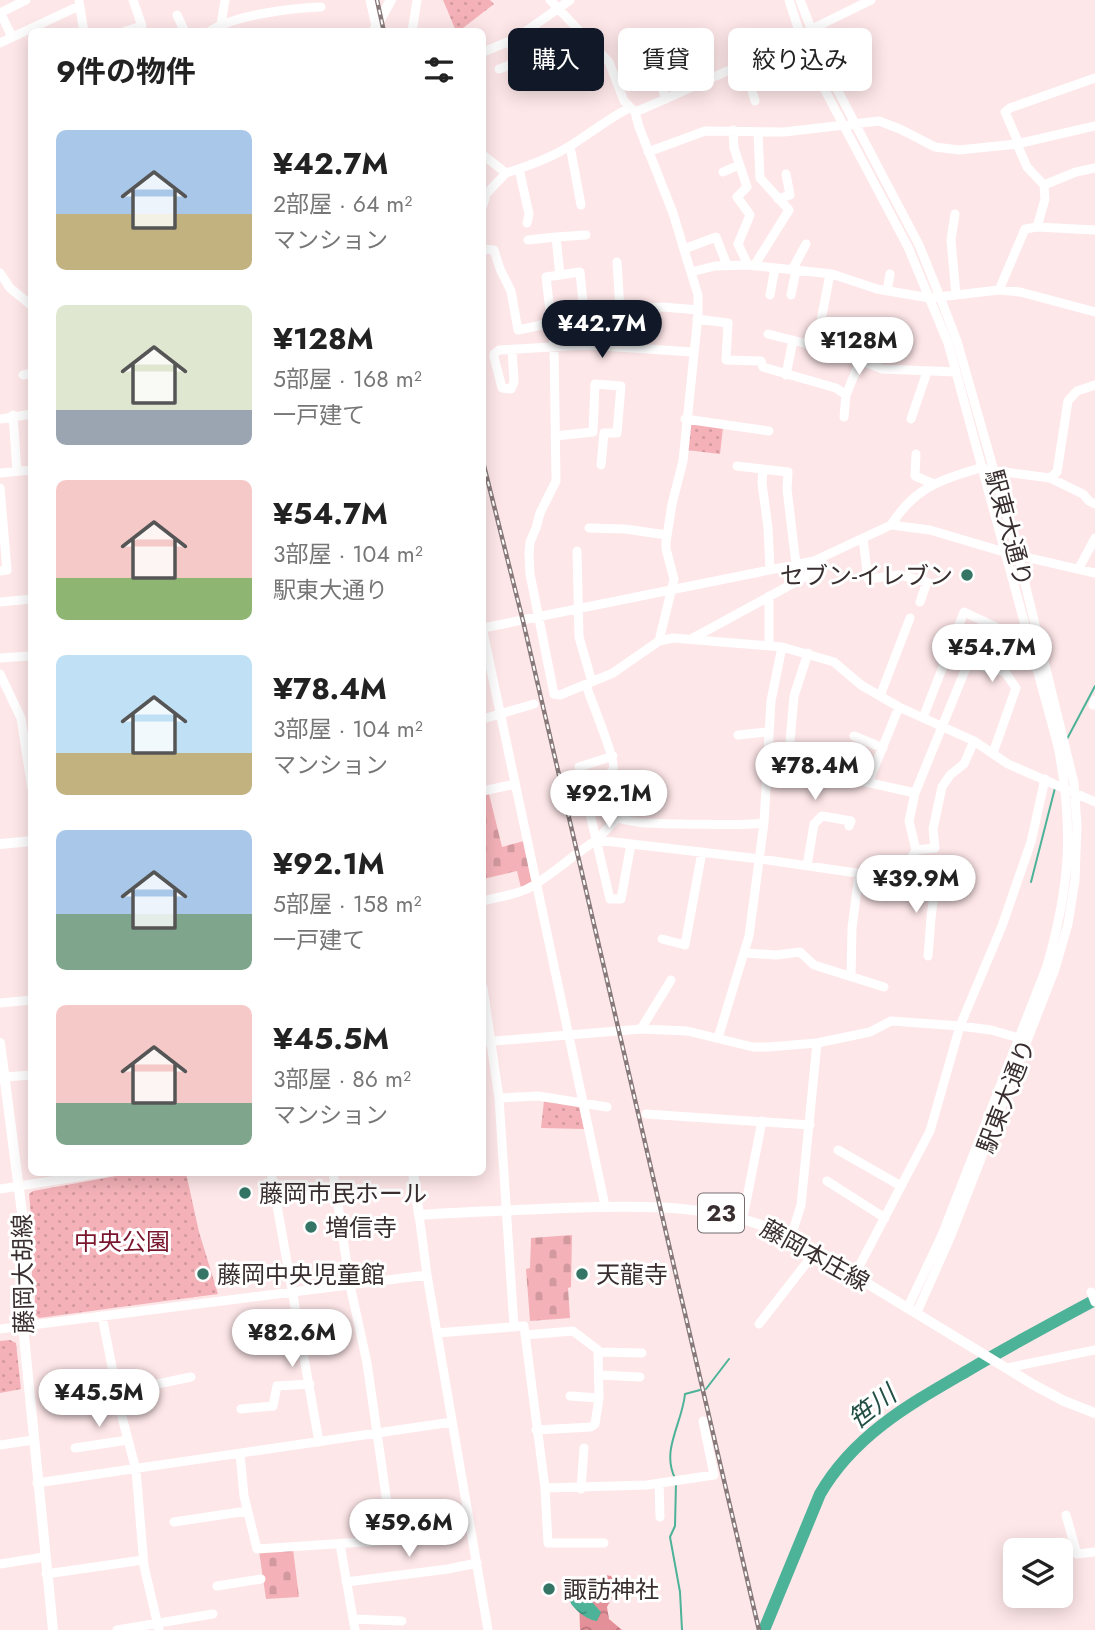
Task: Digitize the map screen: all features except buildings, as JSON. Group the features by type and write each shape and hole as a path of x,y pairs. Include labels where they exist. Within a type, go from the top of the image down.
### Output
{"main road":[{"path":"375,28 391,0"},
{"path":"0,844 28,841"},
{"name":"藤岡大胡線","path":"0,1043 24,1228 23,1326 53,1630"},
{"path":"414,1176 419,1215"},
{"name":"藤岡本庄線","path":"419,1215 604,1206 687,1208 743,1218 791,1237 1064,1401 1095,1413"}],"street":[{"path":"12,37 0,13 26,0"},
{"path":"134,0 142,26 136,28"},
{"path":"225,0 222,28 297,8 321,6"},
{"path":"370,0 374,28"},
{"path":"413,28 418,0"},
{"path":"550,0 609,62 624,101 632,110 673,213 698,295 682,461 667,535 666,550 674,579 659,641"},
{"path":"529,28 570,0"},
{"name":"駅東大通り","path":"789,0 798,28"},
{"name":"駅東大通り","path":"800,0 809,28"},
{"path":"814,28 871,0"},
{"path":"30,28 79,3 83,28"},
{"path":"177,15 183,28"},
{"path":"0,43 28,29"},
{"path":"486,51 508,42"},
{"path":"499,69 508,66"},
{"path":"486,194 506,173 570,146 605,120 666,99 728,70"},
{"path":"1037,227 1045,199 1044,186 1027,167 1005,112 1095,78"},
{"path":"663,91 666,99"},
{"path":"752,91 755,101"},
{"name":"駅東大通り","path":"827,91 850,125"},
{"name":"駅東大通り","path":"835,91 892,214 957,341 1018,555 1066,745 1070,792 1067,879 1047,966 912,1310"},
{"path":"648,152 705,131 784,132 879,121 935,147 959,150 1018,144 1095,126"},
{"path":"733,131 734,149 747,187 737,197 750,215 738,244 751,265"},
{"path":"751,265 789,210 760,178 758,131"},
{"path":"570,146 581,205"},
{"path":"486,157 506,173"},
{"path":"723,172 739,165"},
{"path":"1044,186 1076,172 1095,168"},
{"path":"519,169 529,214 527,223"},
{"path":"778,198 790,195 786,174"},
{"path":"955,214 951,240 956,296"},
{"path":"999,290 1025,229 1037,227 1095,230"},
{"path":"528,240 586,235"},
{"path":"556,237 560,275"},
{"path":"684,249 716,237 727,265"},
{"path":"791,295 794,270 806,244"},
{"path":"486,249 494,250 511,290 518,330 620,310 663,307 728,323 726,360 761,361 763,367 836,388 846,395"},
{"path":"617,262 620,310"},
{"path":"691,272 727,265 751,265 830,274 887,291 935,297 999,290 1020,292 1095,312"},
{"path":"769,295 775,268"},
{"path":"587,345 580,272 546,277 554,345 556,481 540,513 530,542 530,574 554,694 560,695 589,684 629,663 659,641 673,638 782,647 834,662 861,685 899,707 974,741 1008,764 1095,802"},
{"path":"0,273 10,288 28,303"},
{"path":"816,346 830,274"},
{"path":"887,291 890,274"},
{"name":"駅東大通り","path":"912,1310 950,1238 1055,969 1068,924 1075,880 1077,825 1058,746 935,297"},
{"path":"768,334 816,346 882,369 956,372"},
{"path":"786,375 793,340"},
{"path":"512,349 587,345 692,352"},
{"path":"844,417 846,395 860,361"},
{"path":"911,419 928,372"},
{"path":"555,436 593,432 617,433 621,386 596,384 593,432"},
{"path":"1050,478 1057,472 1068,401 1077,391 1095,385"},
{"path":"0,418 28,414"},
{"path":"13,415 17,471"},
{"path":"685,419 769,431"},
{"path":"601,465 604,433"},
{"path":"916,454 915,476 934,484"},
{"path":"737,466 788,472 796,564"},
{"path":"486,629 814,561 891,525 903,507 924,488 983,468 1050,478 1095,503"},
{"path":"763,469 762,483 771,570"},
{"path":"0,473 28,470"},
{"path":"0,488 7,570 0,572"},
{"path":"891,525 930,530 1004,552 1095,573"},
{"path":"589,528 625,529 667,535"},
{"path":"863,538 868,579 900,575 927,582 920,603"},
{"path":"1079,568 1095,538"},
{"path":"577,551 579,637 596,716 613,756 612,772 600,780 617,818 641,825 732,827 764,824"},
{"path":"691,639 814,572 814,561"},
{"path":"769,596 769,645"},
{"path":"0,602 28,599"},
{"path":"923,718 964,612 996,627 990,642 1017,650 1028,635"},
{"path":"880,696 910,618"},
{"path":"486,645 604,1206"},
{"path":"718,1038 745,953 764,824 767,732 782,647"},
{"path":"788,764 794,696 808,653"},
{"path":"0,658 28,656"},
{"path":"898,879 916,849 909,821 915,793 968,663 1004,672 1016,688 993,753"},
{"path":"0,674 21,718 28,763"},
{"path":"486,718 534,704"},
{"path":"869,783 899,707"},
{"path":"738,735 767,732"},
{"path":"854,736 883,748"},
{"path":"916,849 935,848 933,829 942,787 950,775 964,764 974,741"},
{"path":"613,756 579,767 610,899 621,899 631,844"},
{"path":"768,760 915,793"},
{"path":"854,1276 930,1131 960,1026 1002,926 1031,842 1045,779"},
{"path":"486,790 515,785"},
{"path":"807,866 814,824 822,816 850,821 849,826"},
{"path":"486,900 527,889 597,840 617,818"},
{"path":"597,840 760,859 898,879 934,897 930,913 932,921 928,956"},
{"path":"662,939 685,945 702,852"},
{"path":"851,977 852,928 859,874"},
{"path":"745,953 776,955 800,952 814,965 884,987"},
{"path":"640,1029 671,980"},
{"path":"0,1003 28,1000"},
{"path":"514,1327 499,1098 486,1042 640,1029 687,1031 753,1047 817,1043 870,1032 891,1021 960,1026 1019,1038"},
{"path":"791,1237 802,1205 817,1043"},
{"path":"3,1080 28,1076"},
{"path":"499,1098 538,1096 607,1107"},
{"path":"646,1114 810,1125"},
{"path":"743,1218 762,1121"},
{"path":"838,1150 901,1186"},
{"path":"0,1189 84,1176"},
{"path":"272,1176 319,1443"},
{"path":"240,1454 247,1511 257,1549 394,1540 396,1534 387,1503 367,1363 350,1285 334,1176"},
{"path":"827,1181 885,1218"},
{"path":"419,1215 488,1630"},
{"path":"759,1324 815,1252"},
{"path":"0,1329 427,1275"},
{"path":"1091,1292 1095,1302"},
{"path":"102,1316 136,1469 143,1560 158,1627"},
{"path":"437,1333 524,1326 545,1488 548,1543 604,1543"},
{"path":"526,1335 573,1331 593,1344 598,1352 599,1398 595,1424 590,1427 536,1430"},
{"path":"1002,1365 1095,1350"},
{"path":"598,1352 642,1353"},
{"path":"599,1375 640,1377"},
{"path":"119,1392 191,1377"},
{"path":"241,1409 273,1406 277,1387 310,1384"},
{"path":"570,1396 599,1398"},
{"path":"545,1488 581,1489 659,1483 714,1475 703,1421"},
{"path":"37,1483 452,1422"},
{"path":"0,1445 33,1440"},
{"path":"75,1448 128,1440"},
{"path":"581,1489 584,1448"},
{"path":"659,1483 660,1517"},
{"path":"174,1522 247,1511"},
{"path":"394,1523 468,1511"},
{"path":"1066,1515 1077,1554 1095,1552"},
{"path":"340,1544 355,1630"},
{"path":"0,1564 44,1557"},
{"path":"46,1574 143,1560"},
{"path":"346,1582 477,1563"},
{"path":"217,1586 261,1579"},
{"path":"117,1630 158,1627 213,1614"},
{"path":"353,1619 402,1621"}],"green space":[{"path":"443,0 490,0 494,4 463,28 455,28"},
{"path":"691,423 723,428 720,454 686,450"},
{"path":"486,794 489,794 502,847 524,841 533,881 521,888 517,871 486,878"},
{"path":"544,1101 579,1106 584,1129 541,1128"},
{"name":"中央公園","path":"116,1176 187,1176 199,1232 218,1294 39,1318 35,1314 35,1294 32,1293 29,1194 33,1191"},
{"path":"572,1235 571,1287 568,1288 570,1318 530,1321 526,1269 530,1268 531,1238"},
{"path":"10,1340 16,1343 21,1389 0,1393 0,1341"},
{"path":"293,1549 299,1597 266,1599 259,1551"},
{"path":"605,1575 611,1576 616,1585 607,1607 609,1619 622,1630 580,1630 579,1597 585,1586 599,1585"}],"water":[{"path":"579,1595 591,1601 601,1612 597,1621 573,1607 569,1599"}],"waterway":[{"path":"1067,739 1095,686"},
{"path":"1031,882 1055,788"},
{"name":"笹川","path":"764,1630 820,1494 834,1473 866,1438 925,1396 1095,1300"},
{"path":"706,1389 729,1359"},
{"path":"675,1478 671,1468 671,1447 685,1394 700,1390"},
{"path":"676,1483 675,1526 670,1537 680,1592 682,1630"}],"railway":[{"path":"377,0 383,28"},
{"path":"486,474 523,621 759,1630"}],"place":[{"name":"セブン-イレブン","path":"967,575"},
{"name":"藤岡市民ホール","path":"245,1193"},
{"name":"増信寺","path":"311,1227"},
{"name":"藤岡中央児童館","path":"203,1274"},
{"name":"天龍寺","path":"582,1274"},
{"name":"諏訪神社","path":"549,1589"}]}
